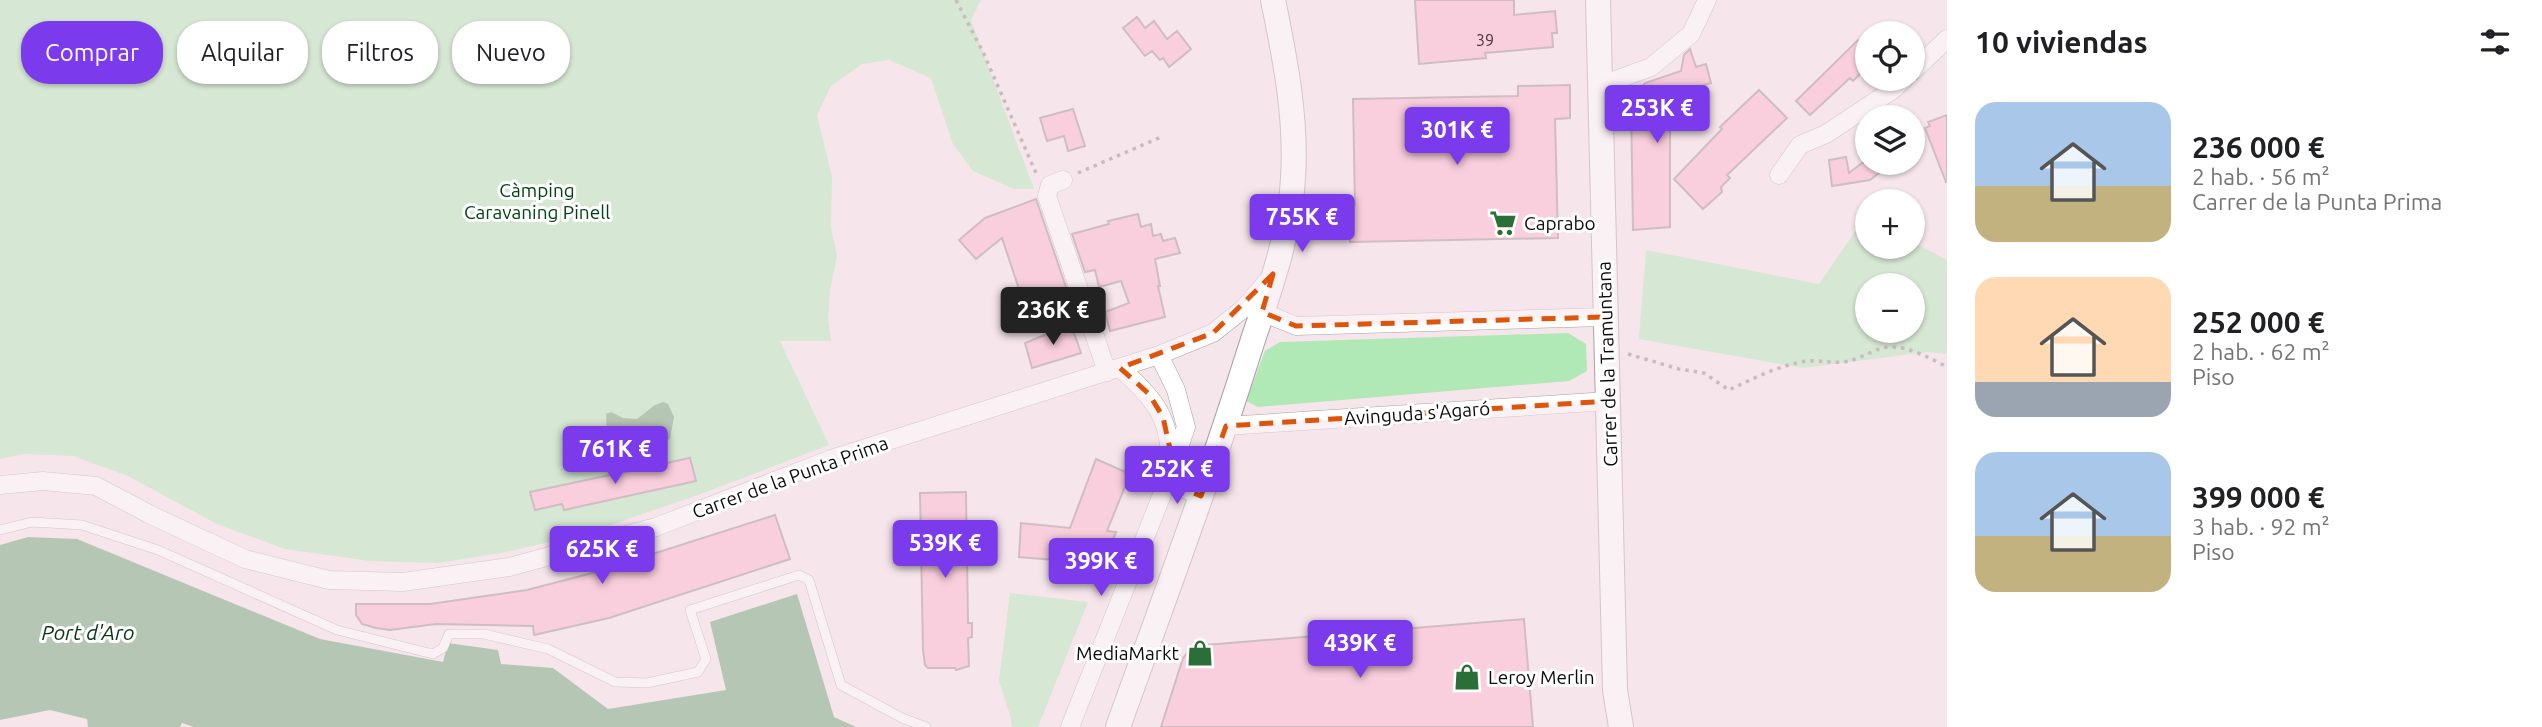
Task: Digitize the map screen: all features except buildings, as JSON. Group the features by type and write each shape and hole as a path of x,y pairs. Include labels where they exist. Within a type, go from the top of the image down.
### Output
{"main road":[{"path":"1118,727 1226,426 1288,222 1293,177 1292,112 1273,0"},
{"name":"Carrer de la Tramuntana","path":"1598,0 1615,690 1620,727"}],"street":[{"path":"1602,85 1651,67 1691,33 1707,0"},
{"path":"1925,59 1947,38"},
{"path":"1779,175 1800,145 1826,134 1891,91"},
{"path":"1063,180 1050,185 1046,196 1113,370 1149,394 1163,417 1170,449 1167,482"},
{"name":"Carrer de la Punta Prima","path":"0,485 43,481 96,486 245,559 329,580 403,582 509,567 656,527 831,458 1159,355 1213,332 1242,309 1273,274"},
{"path":"1262,312 1296,326 1605,317"},
{"path":"1070,727 1167,482 1186,427 1176,390 1159,355"},
{"name":"Avinguda s'Agaró","path":"1226,426 1608,401"},
{"path":"1167,482 1201,496"}],"lane":[{"path":"0,530 32,522 82,525 158,550 337,630 433,654 443,648 449,634 484,634 548,649 615,682 647,683 698,672 706,659 690,610 799,575 809,580 841,684 902,718 926,727"}],"path":[{"path":"956,0 983,52 1046,196"},
{"path":"1063,180 1161,137"},
{"path":"1606,347 1679,369 1704,373 1729,390 1763,374 1802,361 1839,363 1862,358 1887,346 1898,347 1947,367"}],"highlighted area":[{"path":"1273,274 1262,312 1296,326 1605,317 1608,401 1226,426 1201,496 1167,482 1170,449 1163,417 1149,394 1120,368 1213,333"}],"green space":[{"name":"Càmping Caravaning Pinell","path":"0,0 981,0 971,20 1034,189 1014,189 973,171 953,144 931,78 889,60 862,64 831,86 817,115 832,177 831,228 837,256 830,290 828,319 831,341 780,341 829,445 701,494 584,534 501,553 438,563 370,561 285,549 217,524 128,476 73,456 25,454 0,459"},
{"path":"1855,232 1855,259 1925,259 1925,248 1947,260 1947,354 1927,352 1803,368 1639,339 1646,250 1819,284"},
{"path":"1568,333 1586,344 1587,371 1569,381 1258,407 1246,401 1265,351 1280,342"},
{"path":"1010,593 1088,602 1038,727 1012,727 999,681"}],"water":[{"path":"663,402 668,404 674,417 670,439 663,442 643,437 617,453 603,450 607,434 606,414 611,412 623,418 637,419"},
{"name":"Port d'Aro","path":"28,537 77,539 320,639 443,662 448,643 498,650 501,664 553,668 608,709 726,690 710,622 797,594 834,717 856,727 194,727 182,723 180,727 88,727 87,719 50,710 0,720 0,545"}],"place":[{"name":"Caprabo","path":"1503,223"},
{"name":"MediaMarkt","path":"1200,653"},
{"name":"Leroy Merlin","path":"1467,677"}]}
